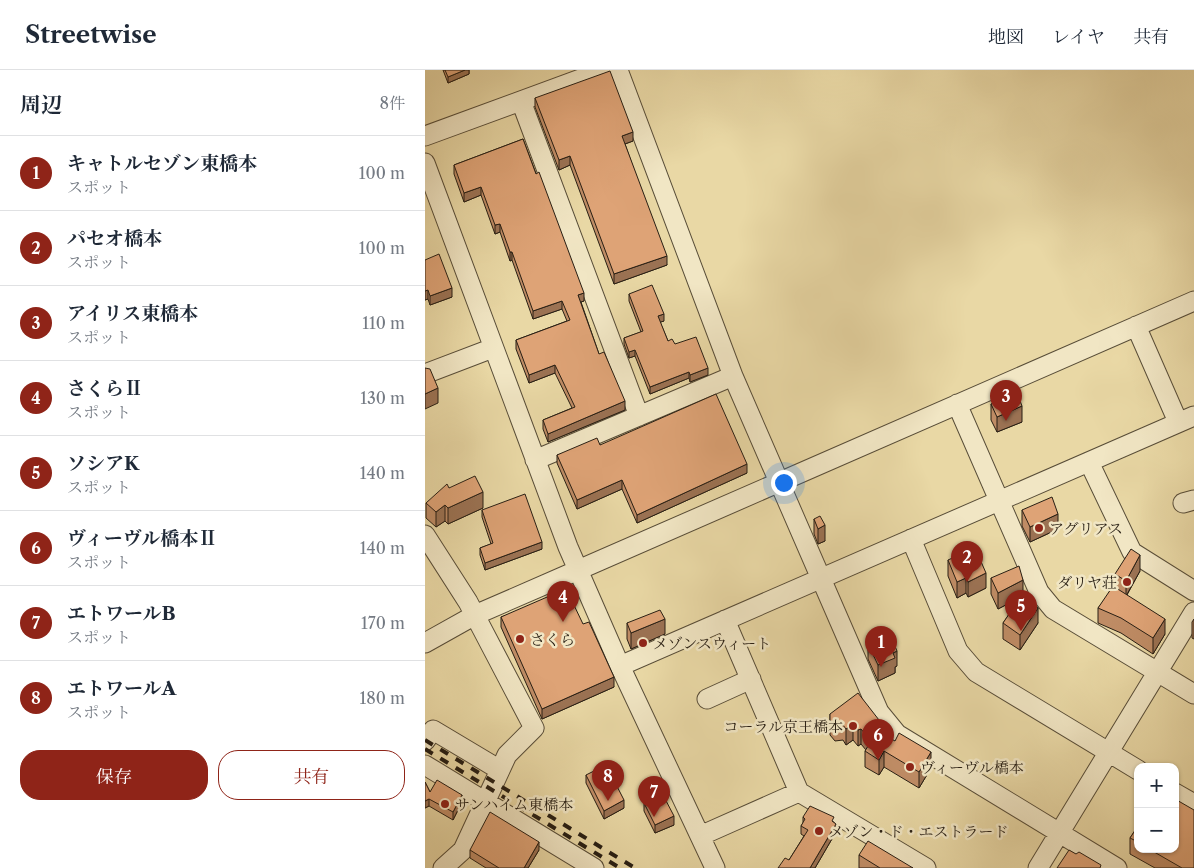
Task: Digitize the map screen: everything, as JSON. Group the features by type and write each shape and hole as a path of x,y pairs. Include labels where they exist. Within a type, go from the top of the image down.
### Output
{"street":[{"path":"425,136 605,70"},
{"path":"618,70 733,376 777,483 879,712 897,734 1117,868"},
{"path":"521,101 639,416"},
{"path":"425,163 535,460 578,570 620,666 715,868"},
{"path":"425,642 475,615 1194,301"},
{"path":"620,666 1186,419 1136,326"},
{"path":"425,374 493,348"},
{"path":"535,460 733,376"},
{"path":"957,404 1039,592 1053,609 1194,694"},
{"path":"1089,462 1132,552 1194,591"},
{"path":"426,538 475,615 534,728 507,755 463,850 443,868"},
{"path":"911,539 958,651 976,672 1134,768"},
{"path":"1038,868 1194,612"},
{"path":"725,620 799,792 926,868"},
{"path":"707,699 751,679"},
{"path":"425,741 433,730 500,770"},
{"path":"425,765 594,868"},
{"path":"700,836 799,792"},
{"path":"1179,795 1194,804"}],"building":[{"path":"445,70 465,70 448,77"},
{"path":"610,71 633,132 622,136 667,256 614,274 570,156 559,160 535,98"},
{"path":"523,139 536,174 539,172 584,293 578,295 599,354 604,352 625,401 548,434 543,420 575,407 555,365 529,375 516,340 570,320 562,301 533,311 512,252 510,252 500,224 495,225 481,187 464,193 454,165"},
{"path":"439,254 452,288 430,296 428,290 425,291 425,260"},
{"path":"652,285 664,314 658,316 668,341 672,339 675,344 696,337 708,368 690,375 689,372 650,387 635,350 629,352 624,338 643,331 629,294"},
{"path":"425,368 430,369 438,388 425,394"},
{"path":"1017,393 1022,406 997,417 991,404"},
{"path":"716,394 747,464 637,515 622,480 577,500 557,455 597,438 600,445"},
{"path":"475,476 483,492 448,508 445,505 436,512 426,503 447,484 449,488"},
{"path":"525,494 542,542 485,563 480,548 493,543 482,510"},
{"path":"1052,497 1058,514 1030,527 1022,510"},
{"path":"820,516 825,525 818,529 814,519"},
{"path":"975,548 986,573 968,582 966,578 957,582 948,560"},
{"path":"1131,549 1140,555 1126,581 1115,574"},
{"path":"1019,566 1023,580 998,593 991,578"},
{"path":"1113,586 1165,619 1153,638 1121,618 1098,608"},
{"path":"561,591 564,598 567,597 569,602 572,601 583,624 589,622 614,677 542,709 501,617"},
{"path":"1022,595 1038,608 1020,635 1003,623"},
{"path":"660,610 665,619 631,633 627,623"},
{"path":"886,636 888,641 892,639 897,651 893,653 895,658 878,665 868,644"},
{"path":"858,693 879,720 871,727 895,741 899,733 931,752 919,772 884,751 879,760 865,751 871,741 861,729 858,730 853,724 846,729 843,725 835,725 830,720 830,714"},
{"path":"606,765 624,800 604,811 586,775"},
{"path":"437,780 462,795 453,812 429,799 425,801 425,782 430,792"},
{"path":"663,795 674,816 655,825 644,803"},
{"path":"1179,801 1194,810 1194,868 1182,868 1156,853 1179,853"},
{"path":"810,806 834,817 832,821 836,824 810,868 778,868 785,858 789,860 808,830 801,826 805,819 803,817"},
{"path":"490,812 539,842 524,868 499,868 470,850"},
{"path":"1134,832 1134,840 1130,838"},
{"path":"868,841 913,868 880,868 859,855"},
{"path":"1069,850 1076,854 1079,852 1101,865 1100,868 1057,868"}],"railway":[{"path":"425,740 635,868"},
{"path":"425,749 620,868"}],"place":[{"name":"アイリス東橋本","path":"1006,421"},
{"name":"アグリアス","path":"1039,528"},
{"name":"パセオ橋本","path":"967,582"},
{"name":"ダリヤ荘","path":"1127,582"},
{"name":"さくらⅡ","path":"563,622"},
{"name":"ソシアK","path":"1021,631"},
{"name":"さくら","path":"520,639"},
{"name":"メゾンスウィート","path":"643,643"},
{"name":"キャトルセゾン東橋本","path":"881,667"},
{"name":"コーラル京王橋本","path":"853,726"},
{"name":"ヴィーヴル橋本Ⅱ","path":"878,760"},
{"name":"ヴィーヴル橋本","path":"910,767"},
{"name":"エトワールA","path":"608,801"},
{"name":"サンハイム東橋本","path":"445,804"},
{"name":"エトワールB","path":"654,817"},
{"name":"メゾン・ド・エストラード","path":"819,831"}]}
